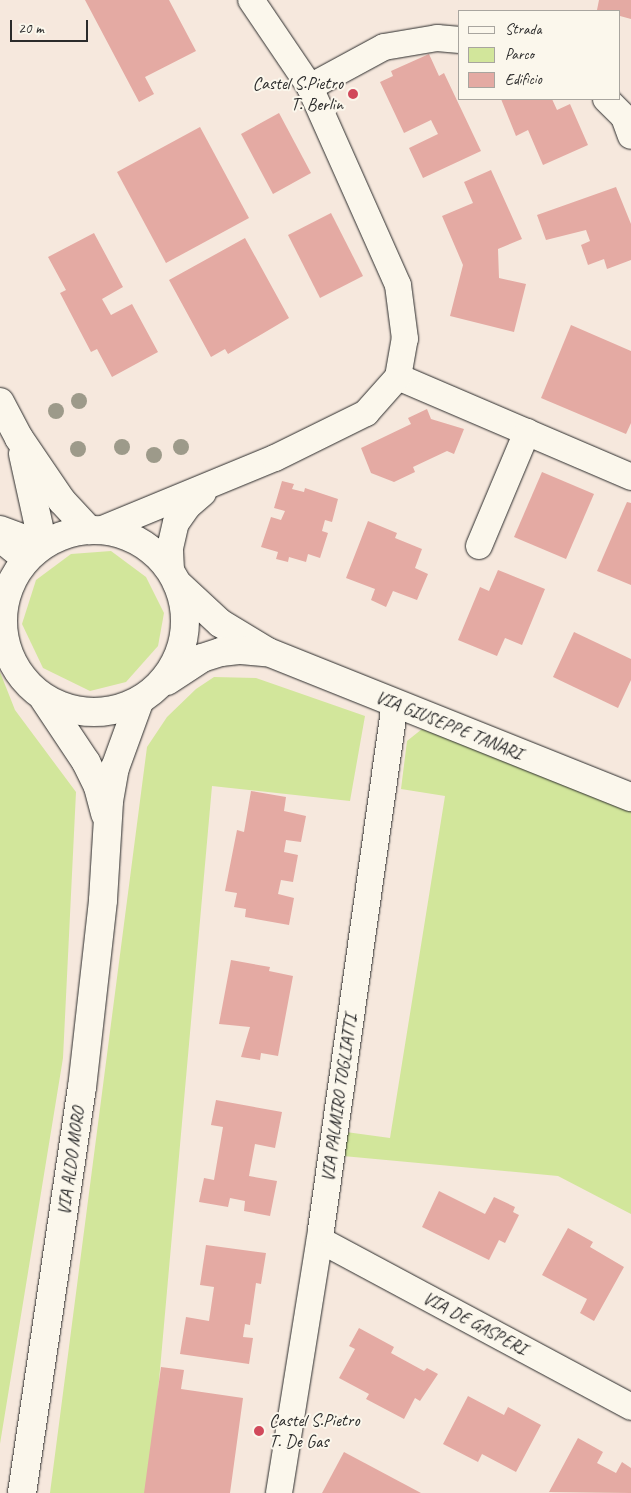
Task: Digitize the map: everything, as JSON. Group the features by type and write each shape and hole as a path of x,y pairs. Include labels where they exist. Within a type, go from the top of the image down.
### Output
{"main road":[{"path":"0,402 19,438 62,501 94,530"},
{"path":"19,438 34,552"},
{"path":"43,697 26,683 13,664 5,644 2,622 5,599 13,578 34,552 65,534 94,530"},
{"name":"VIA GIUSEPPE TANARI","path":"94,530 140,542 157,554 175,577 220,623 268,652 631,797"},
{"name":"VIA ALDO MORO","path":"22,1493 83,1078 103,900 106,827 115,768 150,694 176,663 185,637 186,610 175,577"},
{"name":"VIA GIUSEPPE TANARI","path":"43,697 66,709 90,713 116,711 150,694 202,658 241,650 268,652"},
{"name":"VIA ALDO MORO","path":"43,697 86,762 98,787 106,827"}],"street":[{"path":"94,530 209,487 366,413 398,377 405,339 398,285 310,88 251,0"},
{"path":"310,88 384,47 437,38 458,40"},
{"path":"607,100 624,117 631,136"},
{"path":"398,377 631,477"},
{"path":"478,546 528,432"},
{"path":"175,577 170,548 176,523 187,507 209,487"},
{"path":"0,529 34,552"},
{"path":"0,539 34,552"},
{"name":"VIA PALMIRO TOGLIATTI","path":"279,1493 320,1240 395,702"},
{"name":"VIA DE GASPERI","path":"320,1240 631,1406"}],"green space":[{"path":"111,551 146,577 164,613 158,646 126,682 90,691 43,668 22,624 36,580 71,554"},
{"path":"0,672 15,710 76,792 63,1058 0,1444"},
{"path":"214,677 256,678 365,716 350,801 212,786 149,1493 50,1493 147,747 167,717 196,689"},
{"path":"422,729 631,809 631,1214 558,1176 343,1156 346,1132 390,1138 445,796 401,789 407,741"}],"building":[{"path":"85,0 169,0 196,51 145,77 154,94 139,102"},
{"path":"599,0 631,0 631,19 621,16 621,10 597,10"},
{"path":"429,54 439,76 444,73 481,151 423,178 409,148 438,134 431,120 404,133 380,82 393,76 391,71"},
{"path":"501,100 552,100 557,110 570,104 588,145 543,165 528,130 516,136"},
{"path":"279,113 311,173 273,194 241,134"},
{"path":"200,127 249,218 166,263 117,172"},
{"path":"491,170 522,239 498,249 499,278 526,284 514,332 450,316 463,265 442,216 473,203 464,182"},
{"path":"616,187 631,224 631,260 607,269 604,259 588,265 581,245 590,241 586,230 546,240 537,215"},
{"path":"331,213 363,276 320,298 288,235"},
{"path":"94,233 123,287 102,299 111,315 132,304 158,352 112,377 97,349 91,352 60,293 66,290 48,257"},
{"path":"245,238 289,318 228,354 225,349 211,357 169,280"},
{"path":"571,325 631,351 631,423 626,434 541,398"},
{"path":"427,409 431,419 464,429 454,454 447,451 413,467 415,472 394,482 371,473 361,448 411,424 408,418"},
{"path":"542,472 594,494 566,559 514,537"},
{"path":"282,481 294,484 292,489 304,492 305,488 338,499 332,522 325,520 322,531 328,533 320,558 308,554 306,562 289,557 288,562 276,559 278,552 261,547 271,517 281,520 285,511 274,508"},
{"path":"627,502 631,503 631,585 597,571"},
{"path":"368,521 397,533 395,538 422,549 415,568 428,574 417,600 393,591 386,607 371,600 375,589 346,578"},
{"path":"498,570 545,589 522,645 505,638 497,656 458,640 480,587 489,591"},
{"path":"574,632 631,659 631,680 618,708 553,677"},
{"path":"251,791 286,797 284,811 306,816 301,842 286,840 284,852 298,855 293,882 281,880 278,894 294,898 289,925 245,917 246,909 234,907 237,893 225,891 237,830 244,832"},
{"path":"231,960 270,967 269,971 293,976 278,1056 261,1053 260,1060 241,1057 250,1027 219,1024"},
{"path":"216,1100 282,1112 275,1148 255,1144 249,1176 277,1181 270,1216 244,1211 245,1201 230,1198 228,1207 199,1202 204,1178 214,1180 223,1127 211,1125"},
{"path":"439,1191 485,1214 494,1197 515,1207 513,1212 519,1215 505,1243 499,1240 489,1260 422,1227"},
{"path":"568,1228 593,1242 590,1247 624,1267 594,1321 580,1313 587,1299 542,1275"},
{"path":"206,1245 266,1253 261,1284 256,1283 250,1325 245,1324 243,1337 253,1338 249,1364 180,1354 186,1317 209,1321 214,1287 200,1285"},
{"path":"359,1328 394,1347 391,1353 424,1371 427,1368 438,1374 420,1401 415,1398 404,1419 366,1399 369,1394 339,1378 355,1349 349,1346"},
{"path":"161,1367 184,1370 181,1389 243,1398 230,1493 144,1493"},
{"path":"468,1396 504,1415 508,1407 541,1425 516,1472 482,1454 478,1462 443,1444"},
{"path":"578,1438 603,1452 597,1463 616,1473 622,1462 631,1468 631,1493 549,1492"},
{"path":"344,1452 421,1493 322,1493"}],"place":[{"name":"Castel S.Pietro T. Berlin","path":"353,94"},
{"name":"Castel S.Pietro T. De Gas","path":"259,1431"}]}
